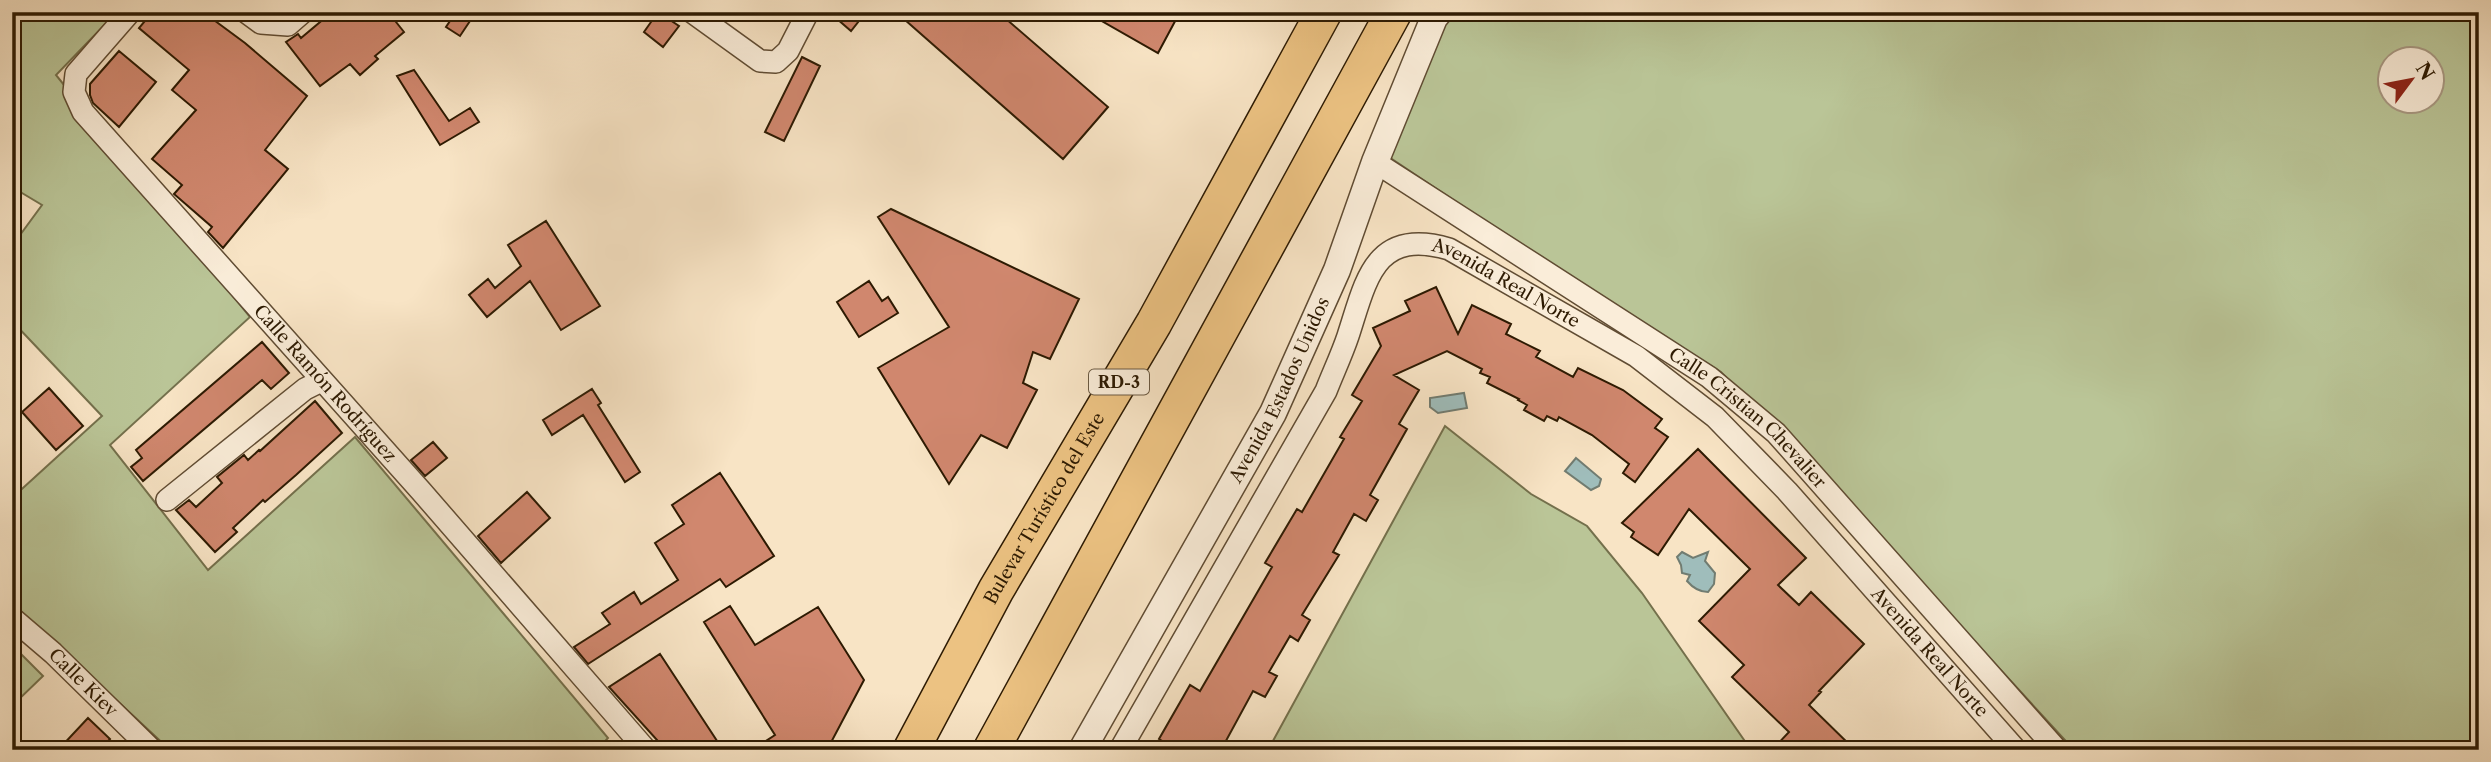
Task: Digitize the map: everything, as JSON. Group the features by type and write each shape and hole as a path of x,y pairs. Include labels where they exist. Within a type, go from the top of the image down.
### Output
{"highway":[{"name":"Bulevar Turístico del Este","path":"911,750 996,590 1154,323 1324,12"},
{"path":"991,750 1394,12"}],"street":[{"name":"Calle Ramón Rodríguez","path":"130,12 76,74 74,92 83,111 421,491 646,750"},
{"path":"246,12 261,23 288,25 303,12"},
{"path":"692,12 761,61 776,62 788,51 808,12"},
{"name":"Avenida Estados Unidos","path":"1082,750 1273,413 1337,270 1375,162 1434,18 1439,12"},
{"name":"Calle Cristian Chevalier","path":"1375,162 1709,377 1776,433 2057,750"},
{"name":"Avenida Real Norte","path":"1120,750 1326,391 1347,339 1367,277 1378,261 1393,250 1411,244 1430,244 1449,249 1636,356 1714,417 1787,491 2016,750"},
{"path":"167,500 305,389 321,381"},
{"name":"Calle Kiev","path":"12,618 53,653 152,750"}],"green space":[{"path":"12,12 117,12 56,75 250,317 110,445 208,570 355,437 608,738 597,750 170,750 12,603 12,498 102,416 12,321 12,246 42,205 12,187"},
{"path":"1454,12 2479,12 2479,750 2074,750 1889,548 1721,372 1564,274 1386,155 1445,21"},
{"path":"1445,426 1531,494 1587,526 1642,593 1751,750 1268,750"},
{"path":"12,645 43,676 12,706"}],"water":[{"path":"1464,393 1467,408 1438,413 1430,407 1430,398"},
{"path":"1576,458 1601,479 1599,486 1591,490 1565,471"},
{"path":"1682,552 1693,558 1708,552 1705,561 1715,573 1714,584 1708,592 1696,589 1687,581 1690,575 1682,573 1677,557"}],"building":[{"path":"157,12 203,12 245,43 307,96 265,150 288,169 223,248 208,232 212,227 174,194 182,185 152,159 196,110 172,90 189,70 139,28 149,16 152,19"},
{"path":"332,12 388,12 404,32 375,56 378,59 360,75 350,64 320,86 286,42 298,34 301,38"},
{"path":"456,12 476,12 460,36 446,27"},
{"path":"658,12 679,26 663,47 644,32"},
{"path":"829,12 866,12 851,31"},
{"path":"896,12 998,12 1108,107 1063,159"},
{"path":"1086,12 1180,12 1158,53"},
{"path":"119,51 156,82 119,127 93,103 90,84"},
{"path":"802,57 820,66 784,141 765,132"},
{"path":"414,70 449,121 470,108 479,122 440,145 397,76"},
{"path":"891,209 1079,299 1050,359 1033,352 1023,383 1037,390 1007,448 981,435 949,484 878,368 949,327 878,217"},
{"path":"546,221 600,306 561,330 530,281 487,317 469,295 488,279 495,288 521,266 508,245"},
{"path":"869,281 882,301 888,297 898,313 859,337 837,302"},
{"path":"1436,287 1458,334 1472,305 1511,324 1506,334 1540,351 1536,357 1573,377 1578,368 1623,390 1662,419 1655,428 1668,437 1635,482 1623,473 1629,464 1592,435 1559,417 1557,421 1547,416 1544,421 1524,410 1527,405 1519,399 1487,383 1490,377 1480,373 1482,369 1447,351 1394,375 1419,390 1399,424 1407,429 1370,495 1378,500 1366,521 1354,514 1333,552 1339,555 1302,615 1310,620 1298,641 1290,636 1269,672 1277,676 1265,697 1253,691 1221,750 1177,750 1159,739 1190,685 1200,691 1272,567 1265,563 1297,509 1302,512 1344,439 1340,437 1362,401 1352,395 1381,346 1373,328 1410,311 1405,301"},
{"path":"262,342 289,373 271,389 262,380 143,481 131,467 142,458 136,450"},
{"path":"49,388 83,426 56,450 22,412"},
{"path":"592,389 601,403 598,405 640,472 625,482 583,415 552,435 543,420"},
{"path":"315,401 342,433 233,528 237,532 215,552 176,510 189,500 196,507 222,483 217,477 244,455 248,460 260,451"},
{"path":"433,442 447,458 425,476 411,460"},
{"path":"1698,449 1806,558 1778,585 1799,605 1811,592 1864,644 1809,705 1855,750 1772,750 1789,732 1732,677 1744,665 1699,621 1750,569 1689,509 1658,555 1631,537 1634,532 1622,523"},
{"path":"720,473 774,556 726,587 720,579 588,664 574,647 610,624 602,613 634,592 641,604 678,580 655,543 684,524 672,505"},
{"path":"527,492 550,518 501,563 478,536"},
{"path":"730,606 755,645 818,607 864,680 827,750 752,750 775,735 704,622"},
{"path":"660,654 723,750 666,750 609,687"},
{"path":"88,718 110,739 100,750 58,750"}]}
